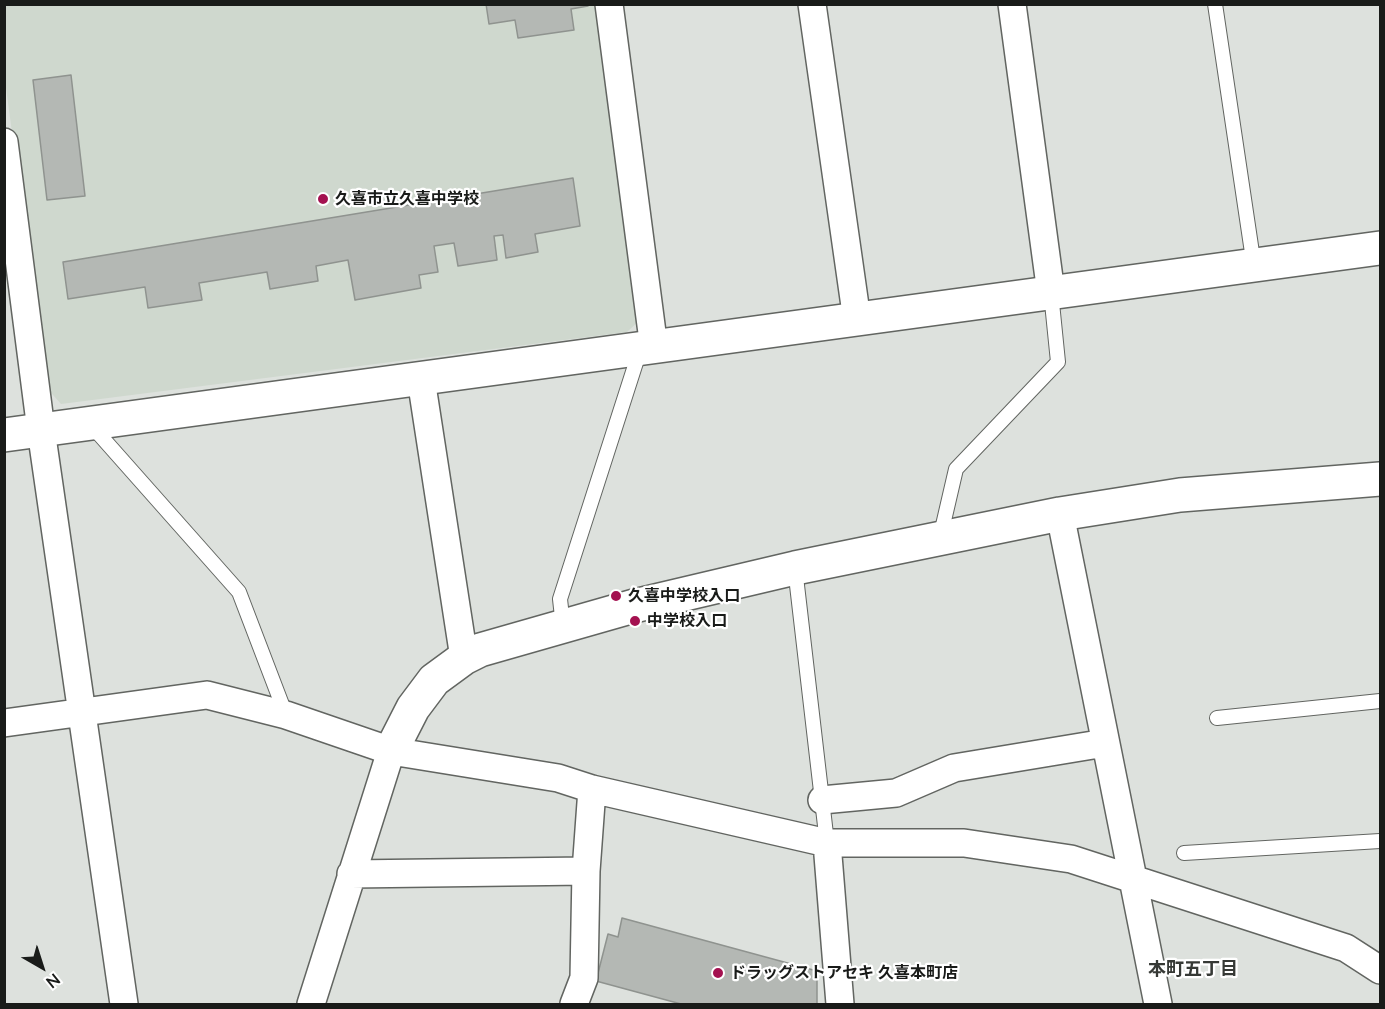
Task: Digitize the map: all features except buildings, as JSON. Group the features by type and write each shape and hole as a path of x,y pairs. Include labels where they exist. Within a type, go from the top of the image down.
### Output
{"street":[{"path":"609,4 647,349"},
{"path":"812,4 857,320"},
{"path":"1012,4 1051,293"},
{"path":"4,142 41,430 124,1005"},
{"path":"4,435 1380,248"},
{"path":"421,379 465,658"},
{"path":"310,1005 391,751 413,708 434,680 480,650 634,606 795,568 1060,514 1180,495 1380,479"},
{"path":"1060,514 1131,880 1158,1005"},
{"path":"4,723 207,695 286,714 391,751 558,778 592,789 827,843 964,843 1071,859 1346,948 1380,970"},
{"path":"822,800 896,793 954,768 1105,743"},
{"path":"574,1005 584,978 586,871 592,789"},
{"path":"827,843 840,1005"},
{"path":"351,874 586,871"}],"lane":[{"path":"1215,4 1254,266"},
{"path":"940,538 956,469 1058,362 1051,293"},
{"path":"563,626 560,599 647,349"},
{"path":"90,424 239,592 286,714"},
{"path":"795,568 827,843"},
{"path":"1217,718 1380,700"},
{"path":"1184,854 1380,841"}],"shaded area":[{"name":"久喜市立久喜中学校","path":"4,5 599,5 642,318 627,332 61,404 46,387 5,80"}],"place":[{"name":"久喜市立久喜中学校","path":"323,199"},
{"name":"久喜中学校入口","path":"616,596"},
{"name":"中学校入口","path":"635,621"},
{"name":"ドラッグストアセキ 久喜本町店","path":"718,973"}],"district":[{"name":"本町五丁目","path":"1193,969"}]}
